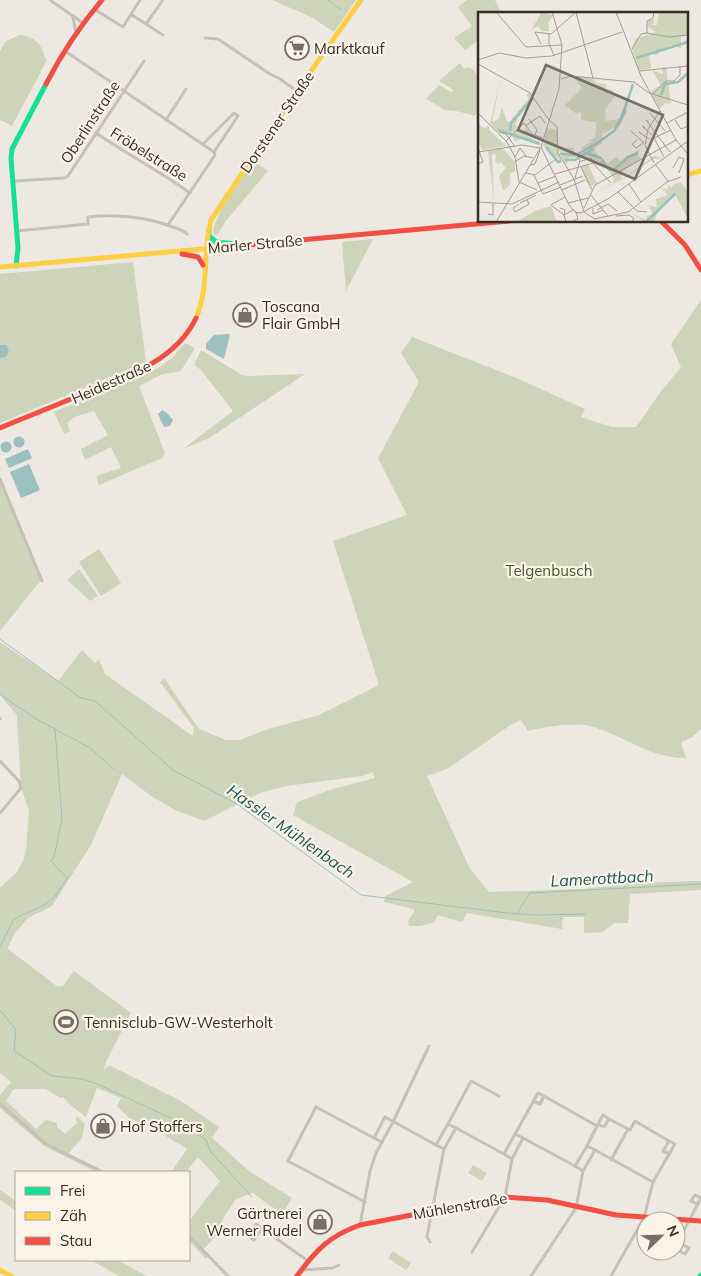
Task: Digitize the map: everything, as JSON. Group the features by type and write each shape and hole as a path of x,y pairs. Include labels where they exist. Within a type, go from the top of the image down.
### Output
{"street":[{"path":"50,0 83,23"},
{"path":"16,266 18,248 11,158 12,149 65,50 83,23 102,0"},
{"path":"94,9 123,27 140,0"},
{"path":"146,24 163,0"},
{"name":"Dorstener Straße","path":"206,249 206,233 211,220 297,90 361,0"},
{"path":"132,15 163,35"},
{"path":"73,16 76,34"},
{"path":"206,38 218,39 297,90"},
{"path":"65,50 203,144 214,154"},
{"name":"Oberlinstraße","path":"14,181 64,178 68,176 144,61"},
{"path":"166,120 186,89"},
{"path":"168,225 238,116 234,113 203,144"},
{"name":"Fröbelstraße","path":"96,133 124,152 160,172 190,193"},
{"path":"688,175 701,171"},
{"path":"17,231 88,224 88,217 128,216 168,225 187,234"},
{"path":"211,220 208,230 209,236 214,241 243,245"},
{"name":"Marler Straße","path":"0,267 499,222"},
{"path":"662,222 685,245 701,270"},
{"name":"Heidestraße","path":"0,428 116,382 162,359 174,348 190,328 200,309 206,284 206,249"},
{"path":"166,253 192,254 198,257 203,262 206,284"},
{"path":"0,478 42,581"},
{"path":"0,762 19,781 21,788 0,813"},
{"path":"360,1225 370,1172 376,1153 429,1046"},
{"path":"436,1145 471,1081 499,1096"},
{"path":"504,1154 538,1093 598,1125 604,1127 609,1119"},
{"path":"533,1101 540,1104 544,1096"},
{"path":"0,1104 46,1144 102,1171"},
{"path":"365,1202 288,1162 316,1107 382,1142"},
{"path":"575,1166 603,1116 628,1129"},
{"path":"374,1138 385,1117 444,1150"},
{"path":"611,1160 628,1129 630,1130 635,1121 675,1144 653,1182 646,1211"},
{"path":"448,1124 512,1159"},
{"path":"430,1242 427,1237 444,1150 456,1128"},
{"path":"515,1134 583,1171"},
{"path":"472,1252 505,1197 512,1159 523,1138"},
{"path":"669,1141 663,1150 670,1154"},
{"path":"587,1146 653,1182"},
{"path":"531,1276 576,1208 583,1171 595,1150"},
{"name":"Mühlenstraße","path":"297,1276 319,1247 330,1238 345,1230 360,1225 505,1197 524,1197 576,1208 636,1217"},
{"path":"686,1226 698,1204"},
{"name":"Mühlenstraße","path":"686,1220 701,1221"},
{"path":"262,1228 254,1240 248,1236 256,1224 262,1228 308,1261"},
{"path":"611,1276 636,1232"},
{"path":"190,1237 228,1276"},
{"path":"302,1270 333,1268 338,1265"},
{"path":"0,1270 11,1276"}],"green space":[{"path":"272,0 356,0 334,32 311,17"},
{"path":"467,0 495,0 501,12 478,12 478,40 465,50 454,38 472,26 458,7"},
{"path":"20,35 29,37 37,42 47,60 12,126 0,120 0,51 6,41"},
{"path":"460,63 464,69 468,67 473,69 478,76 478,112 475,116 445,110 426,99 439,85 451,92 454,90 439,81"},
{"path":"252,160 268,171 226,221 217,235 214,234 213,229 225,200"},
{"path":"373,239 346,291 342,242"},
{"path":"133,262 146,362 0,423 0,274"},
{"name":"Telgenbusch","path":"701,300 701,729 691,738 681,742 686,758 661,755 649,751 590,726 568,725 528,731 521,720 509,726 447,769 427,776 470,869 489,892 583,889 638,883 693,881 701,881 701,890 630,894 628,923 614,923 603,932 584,933 584,917 563,917 562,929 467,913 462,922 438,915 433,923 409,926 408,921 414,909 384,902 385,896 413,882 293,815 297,802 333,789 375,778 373,772 362,776 286,786 260,793 204,821 175,810 151,796 122,774 91,845 52,906 28,918 15,933 8,949 58,987 63,986 74,971 131,1013 103,1071 111,1066 181,1101 219,1127 212,1138 249,1171 292,1198 282,1214 253,1193 236,1199 224,1217 217,1235 203,1250 208,1256 206,1259 190,1242 190,1220 220,1181 198,1157 187,1171 172,1171 187,1149 161,1133 129,1118 117,1106 121,1098 97,1088 86,1117 63,1097 61,1098 45,1089 14,1089 6,1101 36,1129 46,1120 57,1123 57,1127 65,1134 77,1123 77,1116 85,1124 82,1138 68,1154 101,1171 94,1171 44,1146 0,1108 0,1095 11,1082 0,1073 0,888 17,872 24,859 29,811 21,788 17,715 0,695 0,642 58,681 82,650 95,663 99,659 105,674 193,736 194,728 160,682 164,678 199,729 226,740 240,740 268,729 319,715 379,685 333,541 407,515 378,458 419,382 401,353 412,337 519,379 585,409 581,417 612,427 636,427 681,367 671,344"},
{"path":"185,343 195,348 181,371 163,374 139,386 165,453 162,458 99,485 96,476 121,468 111,447 85,460 81,449 108,435 94,411 74,417 67,423 70,431 64,434 54,412 158,368 172,358"},
{"path":"201,350 242,375 305,374 211,437 183,449 233,411 201,370 194,365"},
{"path":"0,482 41,580 0,631"},
{"path":"99,549 121,583 101,596 79,562"},
{"path":"79,569 98,596 90,601 67,580"},
{"path":"473,1165 487,1173 482,1181 468,1173"},
{"path":"0,1190 15,1200 15,1210 0,1200"},
{"path":"393,1251 411,1263 406,1270 388,1258"},
{"path":"93,1261 120,1261 146,1276 119,1276"}],"water":[{"path":"229,334 224,359 206,349 206,344 214,335"},
{"path":"0,345 6,345 9,351 6,357 0,358"},
{"path":"162,410 173,420 170,426 164,427 158,414"},
{"path":"19,436 25,442 19,448 13,442"},
{"path":"6,441 12,447 6,453 0,447"},
{"path":"28,449 32,458 9,468 5,459"},
{"path":"29,464 40,490 21,498 10,472"}],"waterway":[{"path":"328,0 342,10"},
{"name":"Hassler Mühlenbach","path":"0,639 81,698 95,701 173,770 237,804 361,895 507,913 536,915 586,914"},
{"path":"0,694 31,716 90,748 114,769"},
{"path":"0,947 14,919 46,904 56,895 67,878 51,861 54,857 62,819 55,729"},
{"name":"Lamerottbach","path":"517,913 530,893 701,884"},
{"path":"0,1010 16,1030 14,1051 52,1076 82,1079 97,1084 177,1121 205,1139 211,1152 252,1197"}],"traffic: fast":[{"path":"16,266 18,248 11,158 12,149 46,84"},
{"path":"209,229 209,236 216,242 237,244"}],"traffic: slow":[{"path":"196,318 205,282 208,232 211,220 297,91 361,0"},
{"path":"688,175 701,171"},
{"path":"0,267 214,248"},
{"path":"0,1270 11,1276"}],"traffic: jam":[{"path":"46,84 58,61 102,0"},
{"path":"214,248 498,222"},
{"path":"662,222 685,245 701,270"},
{"path":"182,254 198,257 203,265"},
{"path":"0,428 145,368 175,347 187,334 196,318"},
{"path":"297,1276 317,1251 331,1239 349,1229 360,1225 505,1197 547,1200 616,1215 701,1221"}],"place":[{"name":"Marktkauf","path":"297,48"},
{"name":"Toscana Flair GmbH","path":"245,315"},
{"name":"Tennisclub-GW-Westerholt","path":"66,1022"},
{"name":"Hof Stoffers","path":"103,1126"},
{"name":"Gärtnerei Werner Rudel","path":"320,1222"}]}
